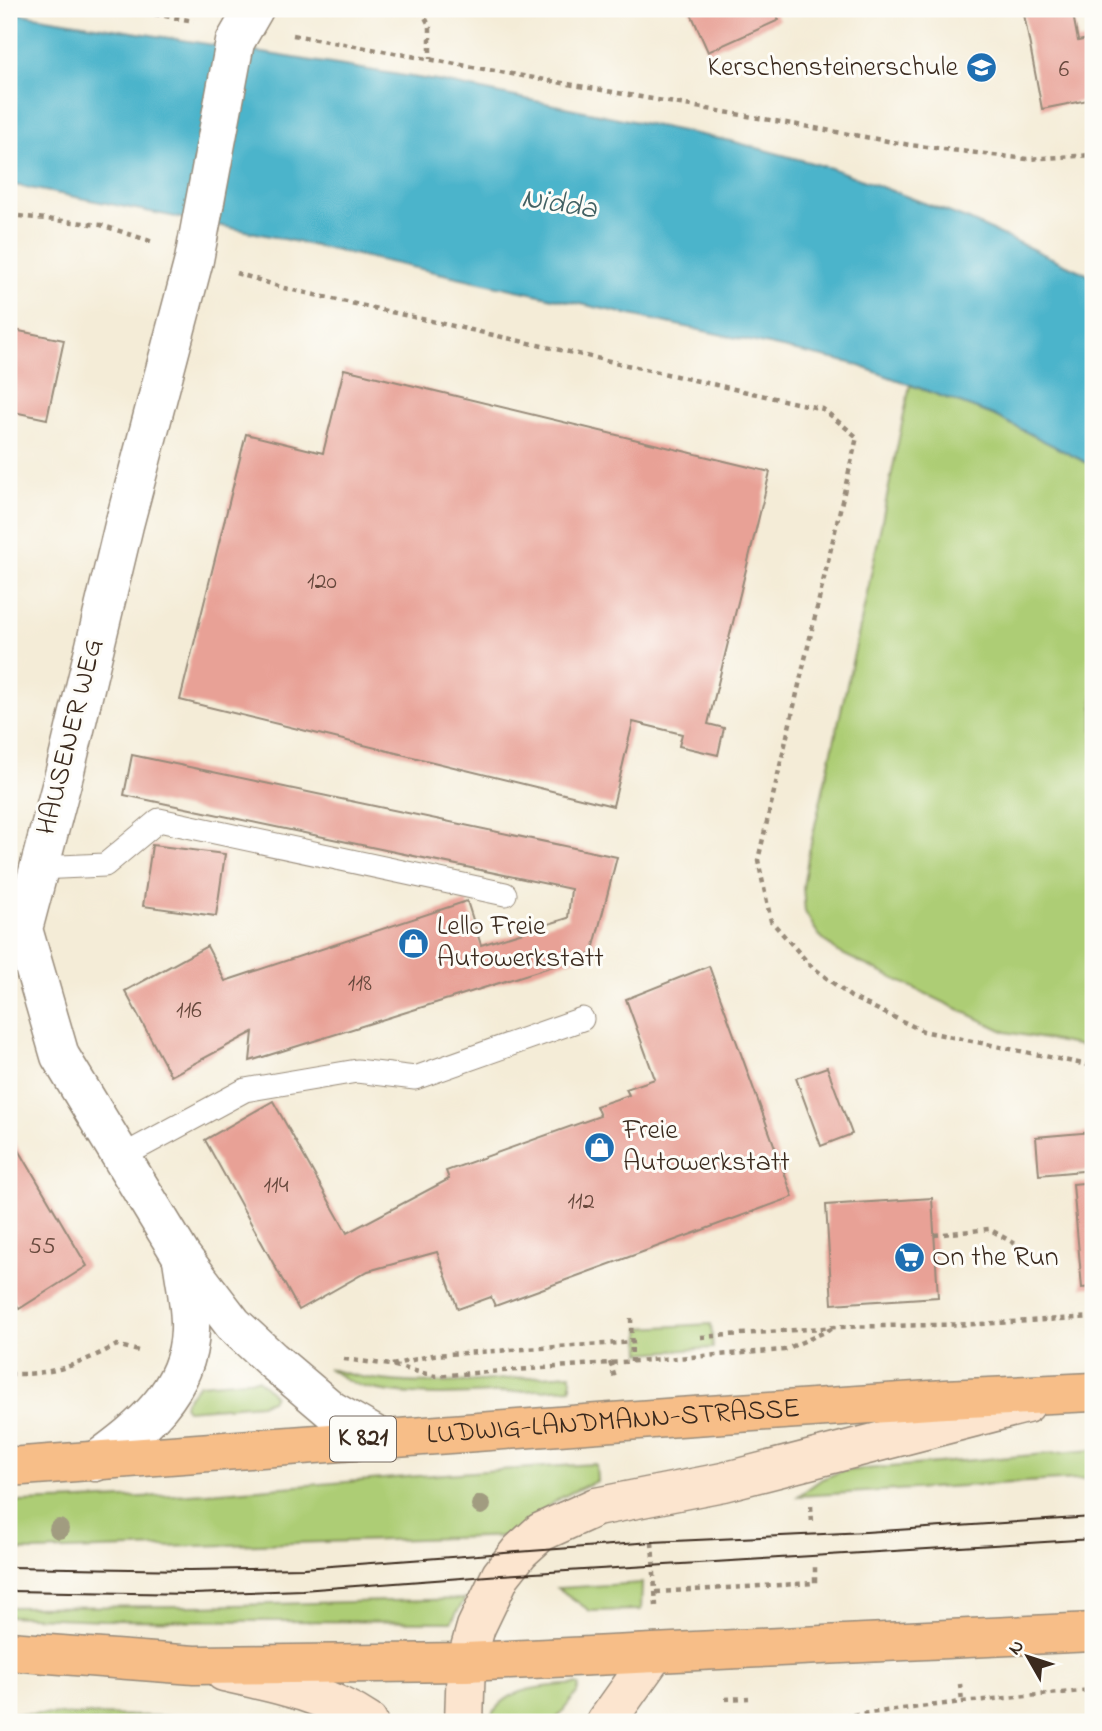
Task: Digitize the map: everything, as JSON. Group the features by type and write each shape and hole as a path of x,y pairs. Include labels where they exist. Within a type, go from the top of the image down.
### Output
{"main road":[{"name":"LUDWIG-LANDMANN-STRASSE","path":"10,1466 931,1400 1079,1393"},
{"path":"464,1722 466,1662 476,1627 501,1575 520,1551 541,1532 596,1507 723,1482 1079,1393"},
{"path":"9,1651 194,1665 466,1662 1093,1632"},
{"path":"606,1722 655,1653"},
{"path":"194,1665 288,1687 332,1702 368,1722"}],"street":[{"name":"HAUSENER WEG","path":"248,17 197,245 23,929 60,1056 182,1257 233,1324 272,1360 331,1410 380,1438"},
{"name":"HAUSENER WEG","path":"95,1462 162,1406 185,1363 191,1329 182,1257"}],"lane":[{"path":"38,868 105,865 159,820 505,894"},
{"path":"121,1157 245,1090 356,1071 415,1078 582,1019"}],"path":[{"path":"125,9 197,21"},
{"path":"421,9 430,27 430,58"},
{"path":"330,41 910,145 1027,159 1093,155"},
{"path":"9,215 101,225 149,240 197,245 284,288 822,409 857,437 758,860 771,921 810,965 851,997 923,1031 1093,1066"},
{"path":"934,1235 989,1229 1028,1251"},
{"path":"701,1337 836,1327 981,1324 1093,1317"},
{"path":"631,1318 632,1362"},
{"path":"635,1342 433,1355 391,1365 435,1376 784,1350 836,1327"},
{"path":"656,1592 816,1583 815,1566"},
{"path":"793,1722 1093,1690"}],"green space":[{"path":"910,385 993,415 1093,466 1093,1048 1006,1032 836,951 818,934 805,912 803,887 809,852 860,627"},
{"path":"711,1324 713,1348 641,1353 640,1328"},
{"path":"327,1368 386,1381 417,1383 571,1374 571,1388 410,1394 360,1386"},
{"path":"258,1379 274,1395 271,1400 261,1404 187,1410 184,1406 199,1384"},
{"path":"1093,1450 1093,1478 798,1496 822,1479 842,1471"},
{"path":"596,1464 597,1481 552,1503 514,1536 9,1550 9,1502 156,1496"},
{"path":"642,1583 641,1610 590,1611 558,1588"},
{"path":"465,1599 451,1622 103,1620 9,1616 9,1607 195,1606"},
{"path":"577,1684 577,1693 554,1722 488,1722 504,1701 525,1690"},
{"path":"9,1714 226,1717 265,1722 9,1722"}],"water":[{"name":"Nidda","path":"9,12 443,82 735,142 831,168 969,220 1093,277 1093,466 993,415 851,363 242,230 9,184"}],"building":[{"path":"689,9 774,9 779,20 708,52"},
{"path":"1023,9 1072,9 1078,41 1093,38 1093,99 1042,109"},
{"path":"9,329 64,340 47,419 9,411"},
{"path":"344,369 770,472 708,724 724,728 718,755 679,746 682,734 633,722 613,806 180,700 246,434 323,453"},
{"path":"132,755 617,857 592,954 250,1061 253,1032 171,1076 125,991 207,946 225,981 467,901 481,945 568,918 571,889 124,795"},
{"path":"152,845 225,854 216,916 143,906"},
{"path":"709,966 793,1197 495,1306 491,1297 458,1309 437,1252 368,1271 299,1310 205,1140 273,1101 347,1233 449,1179 446,1171 600,1116 596,1106 629,1095 626,1089 655,1079 626,999"},
{"path":"827,1067 852,1134 821,1146 796,1078"},
{"path":"1093,1132 1093,1170 1039,1175 1036,1137"},
{"path":"12,1138 87,1266 19,1309 9,1290 9,1140"},
{"path":"1093,1182 1093,1287 1082,1288 1073,1184"},
{"path":"932,1198 938,1297 832,1304 826,1205"}],"tram line":[{"path":"9,1567 190,1570 304,1568 652,1542 866,1532 1093,1517"},
{"path":"9,1591 193,1594 302,1590 501,1575 1093,1539"}],"place":[{"name":"Kerschensteinerschule","path":"981,68"},
{"name":"Lello Freie Autowerkstatt","path":"414,943"},
{"name":"Freie Autowerkstatt","path":"600,1147"},
{"name":"On the Run","path":"909,1258"}]}
